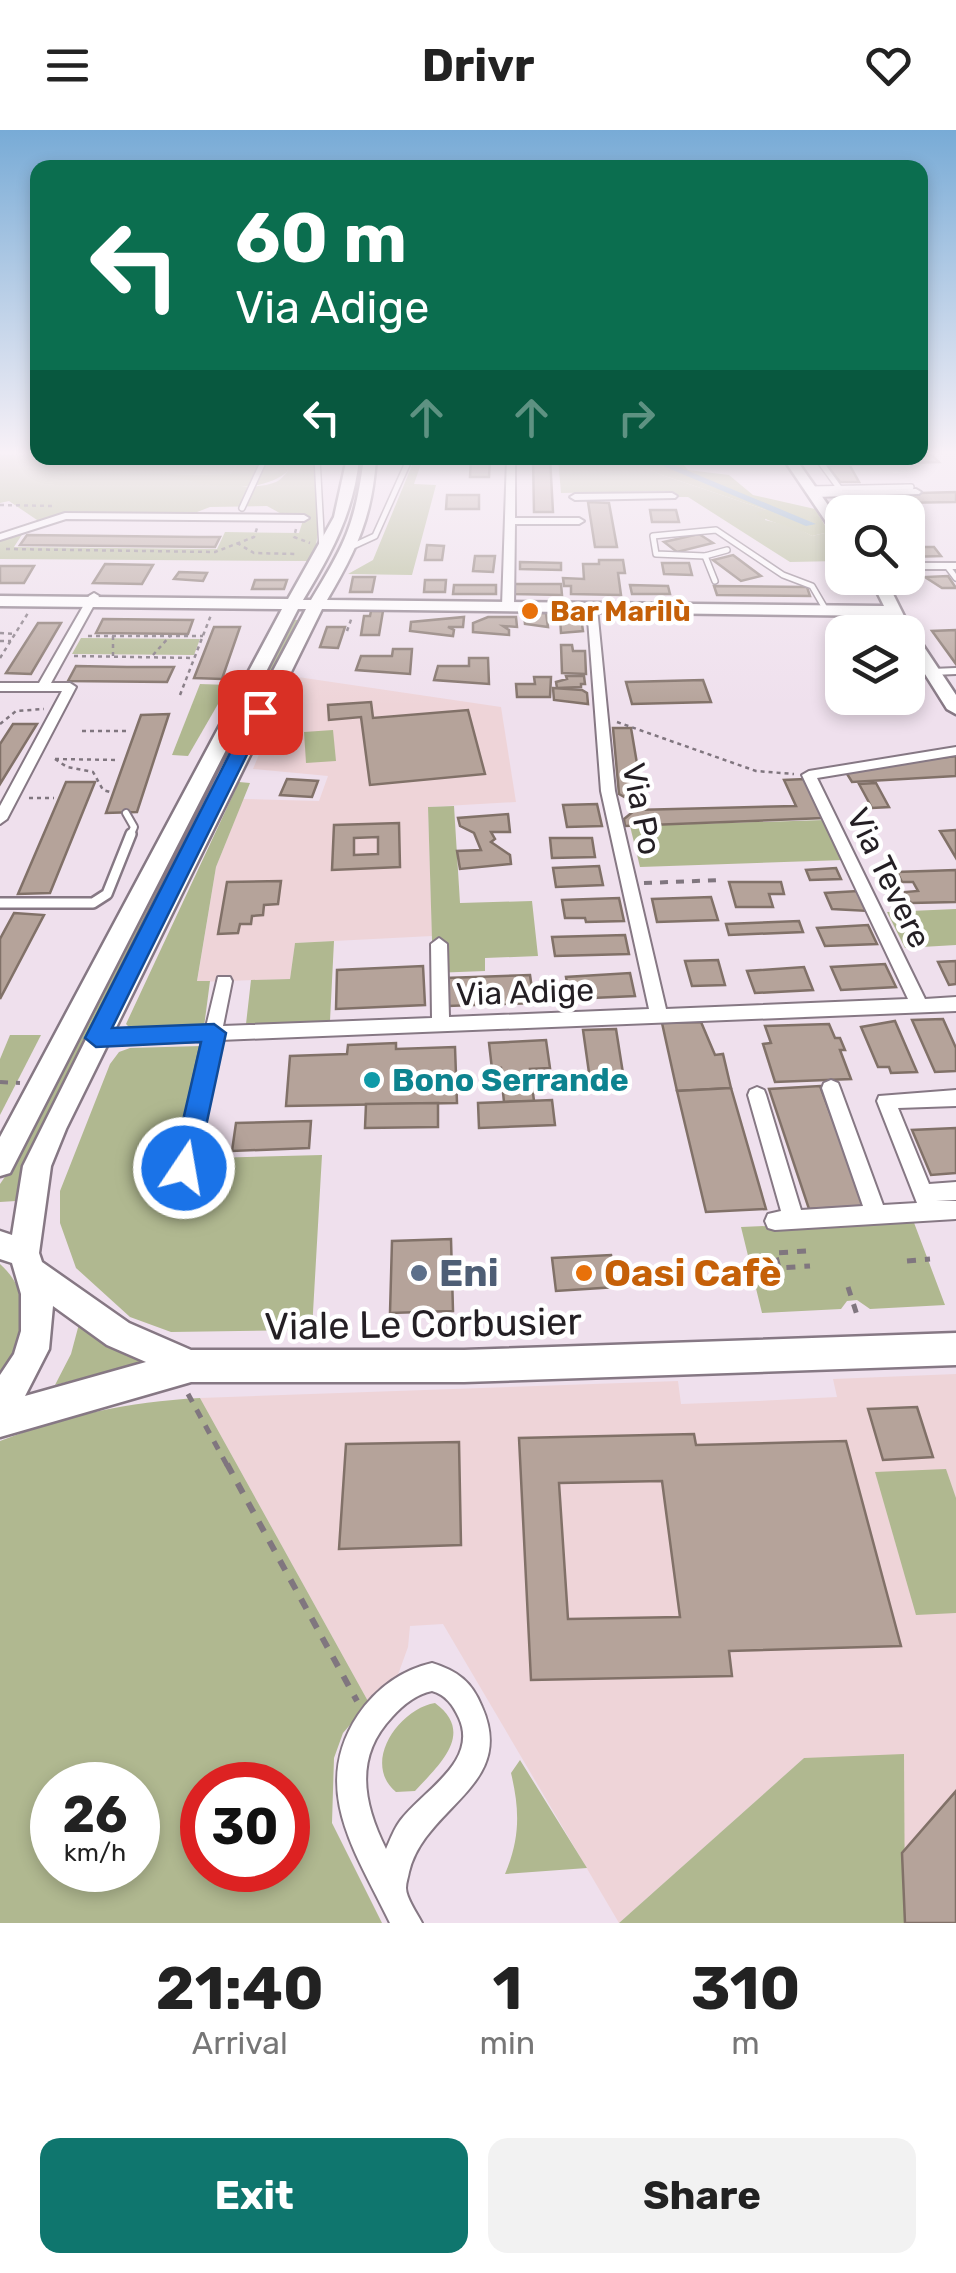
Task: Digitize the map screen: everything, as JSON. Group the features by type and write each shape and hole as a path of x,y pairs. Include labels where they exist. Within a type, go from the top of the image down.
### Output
{"street":[{"path":"0,1401 31,1355 40,1323 40,1302 18,1257 37,1166 305,602 322,549 330,539"},
{"path":"0,1164 305,602 354,539"},
{"path":"508,606 509,539"},
{"path":"925,566 951,566"},
{"path":"872,595 878,604 892,610"},
{"path":"885,595 895,615"},
{"path":"0,598 264,597 305,602"},
{"path":"92,598 892,610"},
{"path":"43,687 92,598"},
{"name":"Via Po","path":"591,608 608,791 659,1017"},
{"path":"925,661 956,709"},
{"path":"0,687 70,687 0,819"},
{"path":"809,775 956,751"},
{"name":"Via Tevere","path":"809,775 920,1006"},
{"path":"438,944 441,1025"},
{"path":"184,1168 224,981"},
{"name":"Via Adige","path":"96,1038 956,1004"},
{"path":"831,1088 876,1215"},
{"path":"757,1094 784,1220 876,1215 956,1191"},
{"path":"926,1202 886,1101 956,1098"},
{"path":"926,1202 956,1210"},
{"name":"Viale Le Corbusier","path":"18,1257 118,1334 190,1380"},
{"name":"Viale Le Corbusier","path":"0,1420 190,1380 956,1349"},
{"path":"390,1890 401,1847 411,1830 471,1767 478,1732 457,1689 432,1677 421,1678 394,1696 368,1723 352,1758 348,1791 390,1890 406,1923"}],"lane":[{"path":"321,539 322,549"},
{"path":"351,547 369,539"},
{"path":"653,539 656,554 705,556 727,550 748,552"},
{"path":"729,539 783,575 812,586 826,610"},
{"path":"727,550 724,544 734,542"},
{"path":"705,556 715,581"},
{"path":"951,566 956,578"},
{"path":"932,672 956,671"},
{"path":"0,902 93,903 107,894 134,827 126,812"}],"path":[{"path":"0,548 215,552 250,539"},
{"path":"298,539 322,549"},
{"path":"237,544 254,553 296,554"},
{"path":"180,696 216,602"},
{"path":"0,658 31,609"},
{"path":"0,634 16,634"},
{"path":"71,636 203,636"},
{"path":"112,636 113,656"},
{"path":"152,657 170,636"},
{"path":"0,641 11,641"},
{"path":"60,656 194,658"},
{"path":"0,724 16,711 59,708"},
{"path":"598,715 756,771 809,775"},
{"path":"82,731 128,731"},
{"path":"110,792 103,790 93,772 67,767 55,759 120,760"},
{"path":"11,798 54,798"},
{"path":"629,884 721,880"},
{"path":"806,1251 775,1252 779,1268 810,1266"},
{"path":"907,1261 930,1259"},
{"path":"848,1287 857,1315"},
{"path":"190,1380 368,1723"}],"shaded area":[{"path":"291,676 501,707 516,802 428,807 432,936 295,943 290,979 197,982 216,867 243,799 319,801 328,776 253,769"},
{"path":"956,1374 956,1791 902,1853 804,1758 619,1923 443,1624 410,1626 408,1647 395,1683 369,1703 200,1398 678,1381 681,1404 837,1397 833,1379"}],"green space":[{"path":"4,539 19,539 14,547 217,549 222,539 316,539 312,561 0,559 0,540"},
{"path":"382,539 422,539 412,575 348,574 373,560"},
{"path":"753,539 825,539 825,561 790,562"},
{"path":"293,620 299,620 52,1108 16,1201 0,1202 0,1184 22,1152"},
{"path":"81,638 200,639 194,655 72,654"},
{"path":"200,684 229,685 188,756 172,755"},
{"path":"333,730 336,761 306,763 304,732"},
{"path":"239,782 250,783 216,867 197,981 210,981 204,1027 132,1030 126,1024"},
{"path":"454,806 460,903 532,901 538,956 485,958 485,971 433,973 428,807"},
{"path":"824,820 843,860 640,867 630,826"},
{"path":"956,909 956,945 905,948 887,912"},
{"path":"334,941 330,1021 246,1024 251,980 290,979 295,943"},
{"path":"10,1035 41,1035 0,1115 0,1059"},
{"path":"201,1046 174,1159 322,1155 312,1330 171,1332 130,1317 76,1268 60,1223 60,1191 110,1064 119,1052 130,1048"},
{"path":"913,1220 945,1305 870,1309 857,1300 847,1301 841,1309 762,1313 741,1227"},
{"path":"0,1264 18,1289 23,1316 17,1345 0,1372"},
{"path":"79,1324 165,1365 110,1371 55,1385 71,1354"},
{"path":"200,1398 369,1703 343,1733 334,1758 332,1823 382,1923 0,1923 0,1441 98,1411"},
{"path":"946,1469 956,1498 956,1613 916,1615 875,1472"},
{"path":"435,1703 453,1726 449,1748 415,1791 396,1792 382,1767 389,1739 409,1715"},
{"path":"904,1754 905,1923 619,1923 804,1758"},
{"path":"520,1760 587,1868 505,1874 517,1824 511,1773"}],"building":[{"path":"24,539 219,539 215,547 20,545"},
{"path":"594,539 615,539 617,547 595,547"},
{"path":"706,539 713,543 677,552 664,542"},
{"path":"427,545 444,546 442,560 425,560"},
{"path":"925,547 934,547 941,556 925,556"},
{"path":"733,555 761,576 741,581 713,560"},
{"path":"475,556 495,556 493,572 473,571"},
{"path":"599,560 623,560 625,573 618,573 621,595 571,594 571,586 564,586 563,578 584,579 583,564 599,564"},
{"path":"520,562 561,563 561,570 520,569"},
{"path":"662,563 689,563 692,575 664,574"},
{"path":"105,564 153,565 142,584 93,583"},
{"path":"0,566 34,566 24,583 0,583"},
{"path":"179,572 207,573 203,581 174,579"},
{"path":"948,576 956,588 942,588 925,577"},
{"path":"353,577 375,577 372,592 350,592"},
{"path":"255,580 287,580 284,589 252,589"},
{"path":"425,580 446,580 445,592 424,592"},
{"path":"514,584 561,584 562,595 514,594"},
{"path":"454,585 496,585 496,594 453,594"},
{"path":"630,585 668,586 670,594 632,594"},
{"path":"714,586 807,587 810,596 717,595"},
{"path":"371,611 383,611 379,635 361,635 364,616 370,616"},
{"path":"524,613 546,613 548,627 525,624"},
{"path":"464,617 463,627 448,627 454,630 453,636 410,631 411,622"},
{"path":"488,617 516,617 517,627 503,626 509,635 473,632 473,623"},
{"path":"560,617 581,617 583,631 561,633"},
{"path":"103,619 193,620 188,634 96,633"},
{"path":"38,623 61,623 31,674 6,673"},
{"path":"214,627 240,627 222,679 194,678"},
{"path":"327,627 345,627 338,648 320,647"},
{"path":"956,630 956,664 932,631"},
{"path":"561,645 585,651 586,674 562,673"},
{"path":"393,649 412,649 410,674 356,670 361,656 392,656"},
{"path":"469,658 488,658 489,684 434,680 438,666 469,666"},
{"path":"76,666 174,667 167,682 68,681"},
{"path":"566,676 584,676 585,684 557,688 556,682 567,679"},
{"path":"534,677 551,677 550,697 517,697 516,684 535,684"},
{"path":"703,680 711,702 632,704 626,682"},
{"path":"553,688 582,690 587,693 588,704 554,700"},
{"path":"371,702 373,718 468,710 485,774 370,785 361,717 329,720 328,705"},
{"path":"169,714 137,812 106,813 141,715"},
{"path":"13,724 37,724 0,784 0,744"},
{"path":"613,728 631,728 643,799 633,802 619,794"},
{"path":"956,756 956,776 852,782 844,769"},
{"path":"287,779 318,781 312,797 280,795"},
{"path":"805,779 823,818 625,826 624,819 635,810 796,806 784,780"},
{"path":"66,782 95,782 50,893 18,894"},
{"path":"876,783 889,807 872,808 859,784"},
{"path":"597,804 602,826 567,827 563,805"},
{"path":"508,814 510,832 491,832 495,839 491,842 510,855 511,864 460,869 457,851 481,850 474,833 460,826 458,818"},
{"path":"399,823 400,867 332,870 334,825","holes":["378,837 378,854 354,855 354,838"]},
{"path":"956,830 956,858 940,831"},
{"path":"550,838 592,838 595,857 552,858"},
{"path":"599,866 603,885 556,887 553,868"},
{"path":"836,868 841,879 810,880 806,870"},
{"path":"956,870 956,902 911,903 905,892 918,891 913,882 902,882 897,872"},
{"path":"281,881 278,904 264,905 263,915 252,916 251,924 240,924 238,933 218,934 227,882"},
{"path":"729,882 781,882 784,894 769,894 773,907 736,907"},
{"path":"858,891 868,911 832,909 825,893"},
{"path":"711,897 718,920 657,922 652,899"},
{"path":"619,898 624,921 565,918 562,900"},
{"path":"14,913 44,915 0,999 0,939"},
{"path":"799,921 803,932 729,935 726,924"},
{"path":"868,925 877,944 825,946 817,928"},
{"path":"625,935 629,954 555,956 552,937"},
{"path":"718,960 725,985 692,986 685,961"},
{"path":"956,961 956,984 949,985 938,962"},
{"path":"885,964 896,987 841,990 831,967"},
{"path":"423,966 425,1005 336,1009 337,970"},
{"path":"804,967 813,990 755,993 747,971"},
{"path":"630,973 635,996 570,999 566,977"},
{"path":"530,975 534,1003 448,1006 446,978"},
{"path":"943,1019 956,1048 956,1071 935,1072 912,1020"},
{"path":"895,1021 917,1072 891,1073 889,1067 878,1067 861,1027"},
{"path":"701,1022 715,1055 723,1054 731,1088 677,1091 662,1023"},
{"path":"829,1024 845,1050 840,1050 851,1079 775,1082 763,1044 771,1043 765,1026"},
{"path":"616,1029 625,1086 591,1087 583,1030"},
{"path":"546,1040 550,1068 530,1069 534,1101 504,1102 502,1083 494,1083 493,1077 502,1076 501,1068 492,1069 489,1043"},
{"name":"Bono Serrande","path":"396,1043 396,1049 455,1047 457,1103 286,1106 290,1056 347,1054 348,1045"},
{"path":"820,1086 865,1206 809,1209 769,1089"},
{"path":"731,1088 766,1209 706,1212 677,1091"},
{"path":"552,1100 555,1125 479,1128 478,1103"},
{"path":"438,1103 438,1127 365,1128 366,1104"},
{"path":"311,1121 309,1148 232,1151 236,1123"},
{"path":"956,1128 956,1173 931,1175 912,1130"},
{"path":"451,1239 453,1311 390,1313 392,1241"},
{"name":"Oasi Cafè","path":"611,1255 616,1287 556,1291 552,1258"},
{"path":"917,1407 933,1457 883,1460 868,1409"},
{"path":"694,1434 696,1445 846,1441 901,1646 729,1651 732,1676 531,1680 519,1438","holes":["662,1481 680,1617 568,1619 559,1483"]},
{"path":"459,1442 461,1545 339,1549 346,1444"},
{"path":"956,1791 956,1923 905,1923 902,1853"}],"place":[{"name":"Bar Marilù","path":"530,611"},
{"name":"Bono Serrande","path":"372,1080"},
{"name":"Eni","path":"419,1273"},
{"name":"Oasi Cafè","path":"584,1273"}],"route":[{"path":"184,1168 214,1033 96,1038 260,712"}]}
